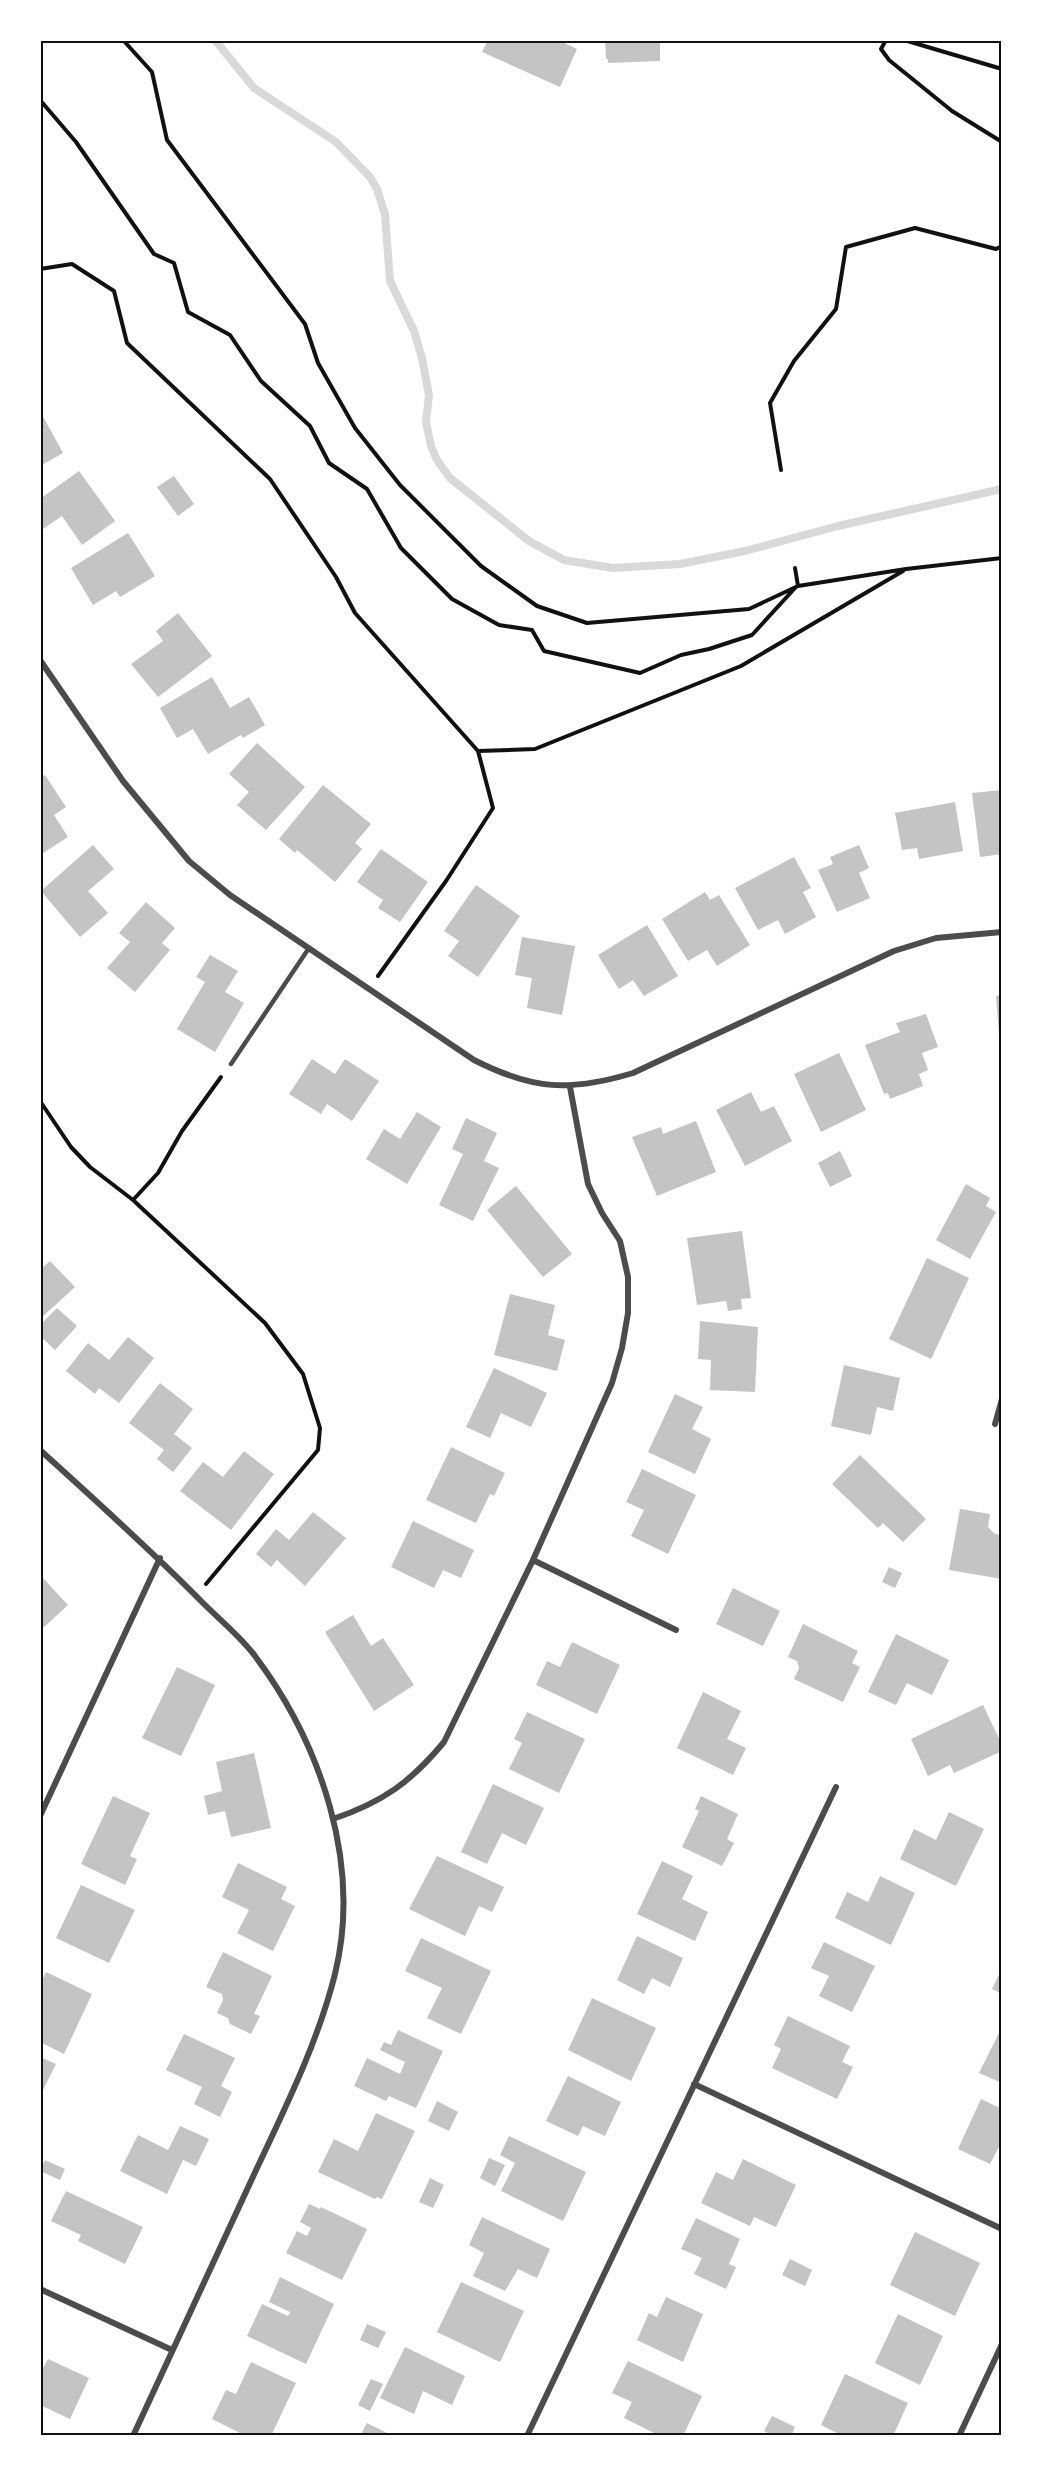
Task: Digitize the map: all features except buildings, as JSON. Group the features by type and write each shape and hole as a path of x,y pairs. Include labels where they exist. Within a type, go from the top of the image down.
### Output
{"street":[{"path":"40,660 123,781 189,861 230,895 474,1060 502,1074 532,1083 570,1087 603,1082 633,1073 894,951 936,938 1002,932"},
{"path":"333,1819 364,1808 393,1792 423,1767 444,1742 533,1560 612,1383 622,1348 628,1312 628,1277 620,1241 602,1213 588,1184 570,1087"},
{"path":"995,1424 1002,1399"},
{"path":"40,1450 160,1558 254,1654 280,1692 314,1756 333,1819 340,1865 343,1902 341,1937 335,1972 312,2047 133,2436"},
{"path":"40,1816 160,1558"},
{"path":"533,1560 676,1630"},
{"path":"527,2436 836,1786"},
{"path":"694,2084 1002,2229"},
{"path":"40,2289 172,2350"},
{"path":"959,2436 1002,2344"}],"lane":[{"path":"231,1064 309,948"}],"path":[{"path":"123,40 152,72 167,140 305,324 318,363 355,428 400,485 481,566 537,606 587,623 749,609 798,586 906,569 1002,558"},
{"path":"886,40 881,49 889,60 952,111 1002,142"},
{"path":"904,40 1002,69"},
{"path":"40,100 76,142 154,254 174,263 188,312 230,335 261,381 310,426 329,463 367,489 401,549 452,599 499,625 532,630 544,651 640,673 681,655 709,649 752,635 798,586"},
{"path":"782,470 770,403 794,361 836,309 846,247 915,228 996,249 1002,246"},
{"path":"40,269 72,264 114,291 127,343 270,479 336,577 355,613 478,751 494,808 391,960 368,988"},
{"path":"795,568 798,586"},
{"path":"478,751 535,749 741,666 906,569"},
{"path":"133,1200 158,1173 182,1131 231,1064"},
{"path":"40,1101 71,1147 90,1167 133,1200 265,1323 303,1374 320,1428 320,1443 315,1457 195,1595"}],"waterway":[{"path":"215,40 254,88 336,142 370,177 377,189 385,214 390,281 414,331 422,358 429,395 426,422 431,446 437,460 450,478 529,541 564,560 613,568 680,564 745,551 838,526 1002,489"}]}
